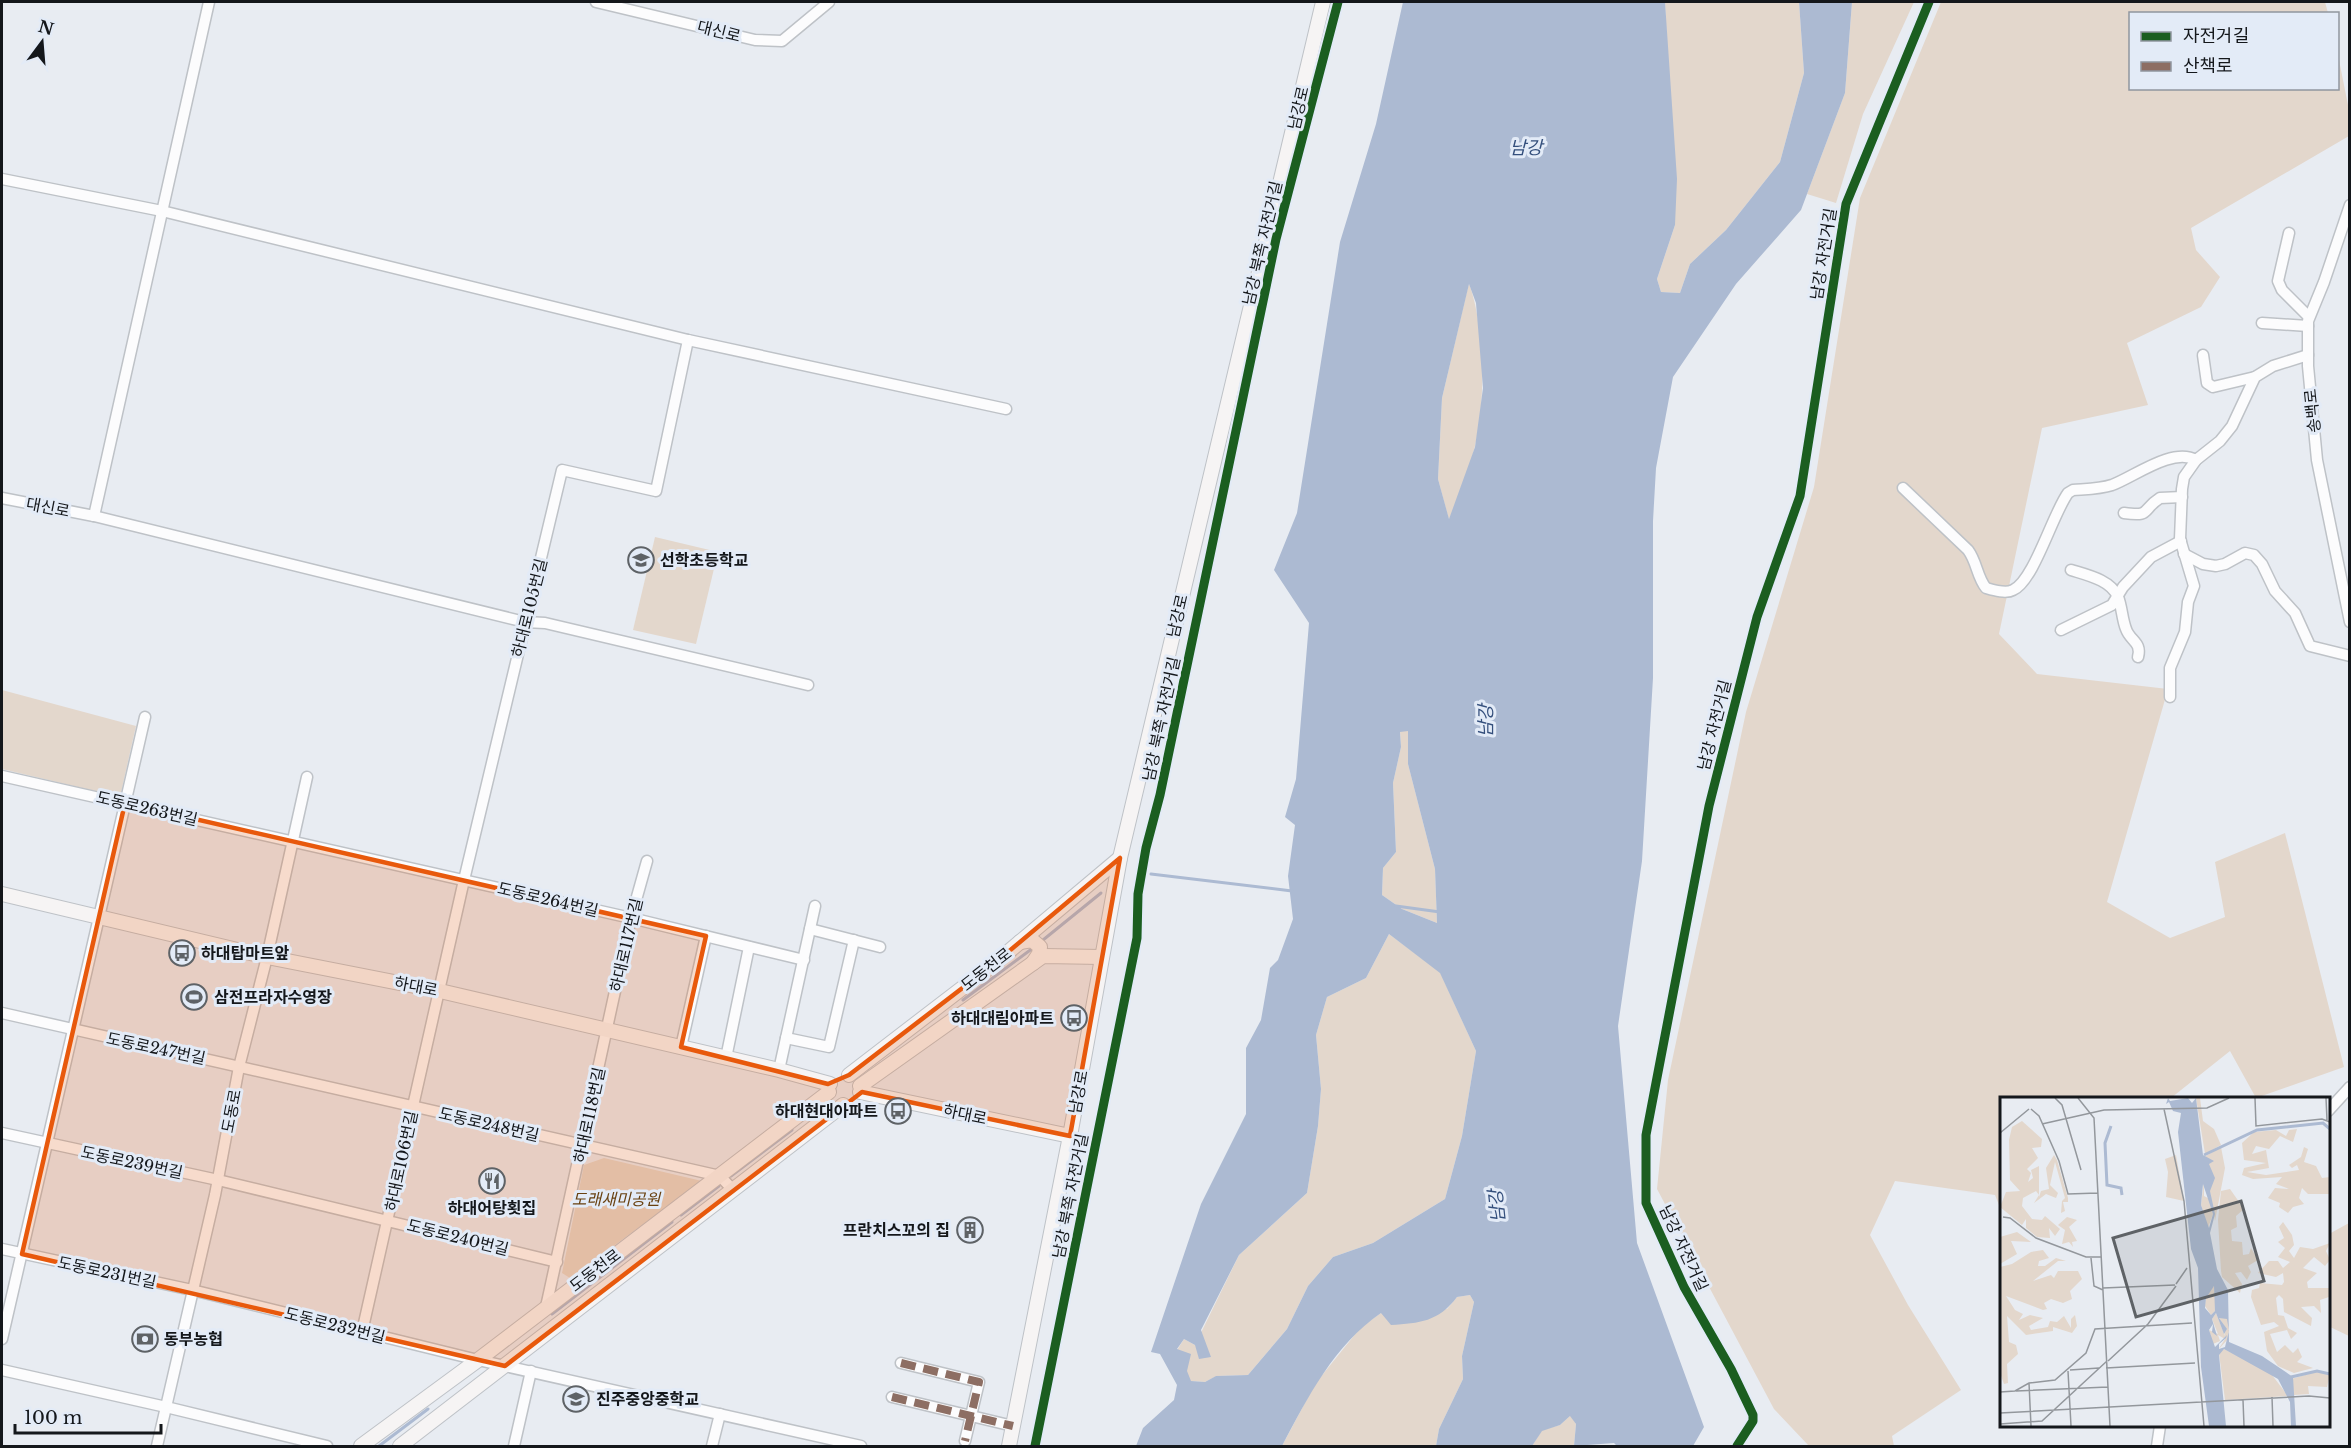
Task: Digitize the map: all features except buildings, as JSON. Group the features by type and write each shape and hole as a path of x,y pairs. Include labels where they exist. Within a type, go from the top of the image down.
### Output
{"street":[{"path":"94,516 208,2"},
{"name":"대신로","path":"597,2 755,40 782,41 830,2"},
{"name":"남강로","path":"1009,1446 1070,1136 1120,858 1323,2"},
{"path":"2,179 162,211 688,340 1006,409"},
{"name":"송백로","path":"2349,205 2324,282 2308,322 2308,355 2317,460 2349,622"},
{"path":"2289,233 2278,281 2282,290 2308,322"},
{"path":"2262,323 2308,322"},
{"name":"하대로105번길","path":"440,991 464,880 562,470 656,491 688,340"},
{"path":"2203,355 2207,383 2213,387 2255,377 2272,366 2308,355"},
{"path":"2170,697 2170,668 2186,632 2188,602 2194,585 2181,541 2184,477 2196,460 2220,441 2232,426 2255,377"},
{"path":"1903,488 1968,550 1973,557 1978,576 1986,588 2010,592 2016,589 2029,573 2068,493 2073,490 2108,486 2138,471 2178,457 2187,456 2196,460"},
{"path":"2124,513 2140,515 2146,513 2160,498 2182,497"},
{"name":"대신로","path":"2,498 94,516 525,622 545,623 808,685"},
{"path":"2061,630 2109,607 2132,576 2151,557 2181,541"},
{"path":"2184,554 2203,564 2216,566 2232,561 2245,553 2254,555 2262,564 2275,591 2295,613 2310,646 2349,656"},
{"path":"2071,570 2104,582 2118,595 2127,632 2138,642 2140,649 2138,657"},
{"path":"2,1339 145,717"},
{"name":"도동로263번길","path":"2,776 292,841"},
{"name":"도동로","path":"157,1446 218,1180 240,1067 307,777"},
{"name":"도동로264번길","path":"292,841 804,960"},
{"name":"도동천로","path":"849,1075 1020,942 1120,858"},
{"name":"하대로117번길","path":"608,1030 631,918 647,861"},
{"name":"하대로","path":"2,894 267,957 440,991 681,1047 779,1070 829,1088"},
{"path":"779,1070 815,906"},
{"path":"810,929 880,947"},
{"path":"681,1047 705,936"},
{"path":"786,1038 829,1047 854,940"},
{"path":"1020,942 1032,940 1040,947 1039,954 1033,963"},
{"path":"726,1058 749,947"},
{"name":"도동천로","path":"860,1089 1033,963 1048,955 1102,957"},
{"name":"하대로106번길","path":"362,1332 440,991"},
{"name":"도동로247번길","path":"2,1013 240,1067"},
{"name":"하대로118번길","path":"546,1307 608,1030"},
{"name":"도동로248번길","path":"240,1067 720,1176"},
{"path":"840,1075 849,1075 856,1079 860,1089 856,1101 843,1105 834,1101 829,1088 840,1075"},
{"path":"2330,1109 2342,1098 2349,1087"},
{"name":"도동천로","path":"361,1446 720,1176 829,1088"},
{"name":"하대로","path":"860,1089 1070,1136"},
{"name":"도동천로","path":"400,1446 843,1105"},
{"name":"도동로239번길","path":"2,1133 218,1180"},
{"path":"720,1176 733,1190"},
{"name":"도동로240번길","path":"218,1180 557,1262"},
{"path":"664,1218 672,1216 678,1219 680,1225 678,1233"},
{"name":"도동로231번길","path":"2,1249 192,1290"},
{"name":"도동로232번길","path":"192,1290 478,1360 861,1446"},
{"path":"516,1331 517,1341 522,1345 532,1345"},
{"path":"901,1363 979,1382 965,1441"},
{"path":"2,1370 327,1446"},
{"path":"514,1446 531,1371"},
{"path":"892,1397 1013,1426"},
{"path":"712,1446 720,1414"},
{"path":"2157,1446 2160,1427"}],"highlighted area":[{"path":"125,803 706,936 681,1047 828,1084 849,1075 995,963 1120,858 1070,1136 862,1092 505,1366 22,1254"}],"green space":[{"path":"1665,2 1799,2 1804,73 1780,162 1726,230 1690,264 1680,293 1661,292 1657,279 1675,225"},
{"path":"1852,2 1914,2 1863,114 1836,203 1807,194 1845,93"},
{"path":"1941,2 2325,2 2328,12 2129,12 2129,90 2339,90 2339,60 2349,110 2349,136 2191,228 2196,250 2220,277 2201,307 2127,343 2148,405 2042,428 1999,634 2037,674 2168,689 2107,902 2170,938 2225,917 2215,862 2285,833 2344,1067 2255,1097 2230,1051 2172,1097 2000,1097 2000,1208 1995,1195 1895,1181 1870,1235 1908,1305 1961,1390 1892,1436 1894,1446 1809,1446 1774,1409 1657,1189 1668,1080 1746,712 1814,487 1860,198"},
{"path":"1469,283 1481,342 1481,407 1473,455 1449,520 1438,479 1442,398"},
{"path":"655,537 718,552 696,644 633,630"},
{"path":"2,690 136,726 120,797 2,769"},
{"path":"1400,731 1409,731 1408,764 1435,869 1437,923 1402,909 1382,895 1383,868 1396,852 1393,783 1401,747"},
{"path":"1389,934 1440,972 1476,1051 1462,1136 1445,1199 1373,1243 1333,1257 1308,1286 1287,1329 1248,1375 1217,1376 1205,1382 1190,1381 1177,1350 1184,1339 1195,1345 1239,1255 1307,1193 1318,1126 1321,1089 1316,1035 1327,997 1366,978"},
{"name":"도래새미공원","path":"604,1158 702,1181 570,1278 562,1273 584,1165"},
{"path":"2349,1223 2349,1336 2330,1327 2330,1233"},
{"path":"1470,1295 1474,1302 1462,1356 1463,1379 1439,1429 1436,1446 1282,1446 1315,1384 1361,1327 1381,1313 1447,1309 1457,1297"},
{"path":"1571,1415 1576,1424 1574,1446 1532,1446 1542,1430 1560,1425"}],"water":[{"name":"남강","path":"1403,2 1665,2 1677,179 1675,225 1657,279 1661,292 1680,293 1690,264 1726,230 1780,162 1804,73 1799,2 1852,2 1845,93 1801,210 1736,284 1673,377 1656,468 1653,521 1653,678 1642,861 1618,1026 1637,1243 1704,1427 1693,1446 1617,1446 1614,1443 1574,1446 1576,1424 1570,1416 1560,1425 1542,1431 1532,1446 1436,1446 1439,1429 1463,1379 1462,1356 1474,1302 1470,1295 1457,1297 1443,1312 1428,1320 1391,1325 1381,1313 1364,1326 1349,1340 1324,1373 1282,1446 1136,1446 1143,1428 1174,1400 1177,1385 1160,1354 1151,1352 1201,1204 1246,1114 1246,1048 1261,1020 1270,968 1278,960 1293,919 1288,876 1295,825 1285,817 1296,779 1309,623 1274,570 1297,513 1340,242 1376,124","holes":["1469,284 1476,303 1483,388 1475,447 1449,519 1438,479 1442,398","1408,731 1408,764 1435,869 1437,923 1402,909 1382,895 1383,868 1396,852 1393,783 1401,747 1400,732","1389,934 1440,973 1476,1051 1462,1136 1445,1199 1373,1243 1333,1257 1308,1286 1287,1329 1248,1375 1216,1376 1205,1382 1191,1381 1187,1371 1191,1354 1177,1349 1184,1339 1195,1345 1199,1359 1211,1357 1201,1330 1239,1255 1307,1193 1318,1126 1321,1089 1316,1035 1327,997 1366,978"]}],"waterway":[{"path":"1151,874 1292,891"},
{"path":"1043,940 1101,893"},
{"path":"1396,906 1440,912"},
{"path":"963,1000 1033,948"},
{"path":"731,1176 792,1130"},
{"path":"681,1215 719,1186"},
{"path":"552,1314 672,1222"},
{"path":"379,1446 428,1409"}],"marked path":[{"path":"901,1363 979,1382 965,1441"},
{"path":"892,1397 1013,1426"}],"cycle path":[{"name":"남강 북쪽 자전거길","path":"1035,1446 1137,938 1138,894 1146,848 1160,795 1276,239 1338,2"},
{"name":"남강 자전거길","path":"1737,1446 1753,1421 1753,1415 1731,1369 1684,1287 1646,1203 1646,1135 1709,806 1757,617 1800,496 1846,204 1929,2"}],"place":[{"name":"선학초등학교","path":"641,560"},
{"name":"하대탑마트앞","path":"182,953"},
{"name":"삼전프라자수영장","path":"194,997"},
{"name":"하대대림아파트","path":"1074,1018"},
{"name":"하대현대아파트","path":"898,1111"},
{"name":"하대어탕횟집","path":"492,1181"},
{"name":"프란치스꼬의 집","path":"970,1230"},
{"name":"동부농협","path":"145,1339"},
{"name":"진주중앙중학교","path":"576,1399"}]}
